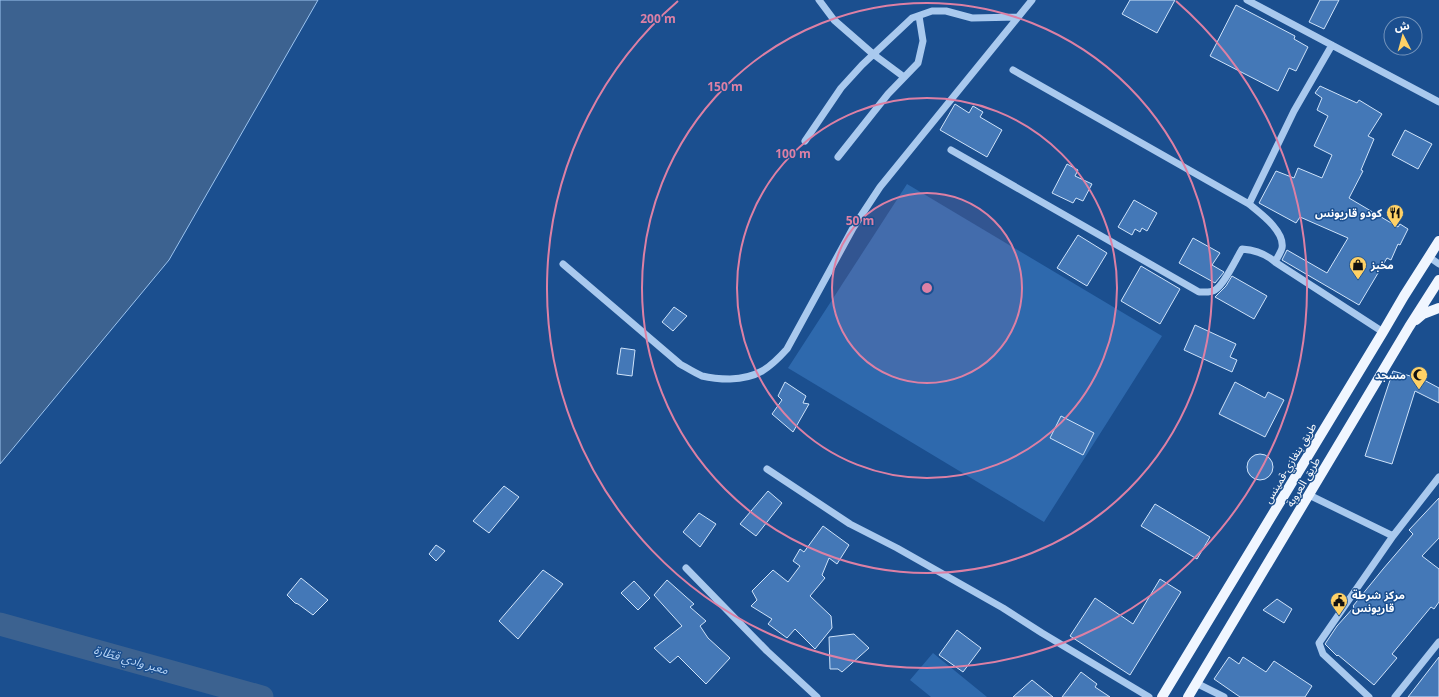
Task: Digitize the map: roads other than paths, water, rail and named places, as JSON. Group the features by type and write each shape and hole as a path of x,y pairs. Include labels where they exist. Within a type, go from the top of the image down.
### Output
{"main road":[{"name":"طريق بنغازي-قمينس","path":"1162,697 1404,296 1439,242"},
{"name":"طريق العروبة","path":"1188,697 1409,327 1439,280"},
{"path":"1409,327 1423,314 1439,308"}],"street":[{"path":"819,0 834,20 873,54 904,78"},
{"path":"563,264 680,364 702,376 722,379 738,379 761,373 776,362 787,349 853,228 880,188 1032,0"},
{"path":"1247,0 1439,102"},
{"path":"805,141 841,88 873,54 912,18 932,11 946,11 972,18 1018,17"},
{"path":"838,157 888,94 918,63 923,40 919,16"},
{"path":"1249,204 1294,111 1332,45"},
{"path":"1013,70 1249,204 1269,220 1279,233 1282,247 1275,262"},
{"path":"951,150 1199,292 1208,293 1215,290 1225,279 1242,249 1254,250 1267,255 1275,262 1383,332"},
{"path":"1429,257 1439,264"},
{"path":"767,469 850,524 897,548 1003,608 1149,697"},
{"path":"1369,697 1323,654 1319,643 1393,536 1439,477"},
{"path":"1309,495 1393,536"},
{"path":"686,568 767,652 817,697"},
{"path":"1395,697 1439,642"},
{"path":"1196,683 1224,697"}],"waterway":[{"name":"معبر وادي قطّارة","path":"0,624 262,697"}],"place":[{"name":"كودو قاريونس","path":"1395,228"},
{"name":"مخبز","path":"1358,280"},
{"name":"مسجد","path":"1419,390"},
{"name":"مركز شرطة قاريونس","path":"1339,616"}]}
